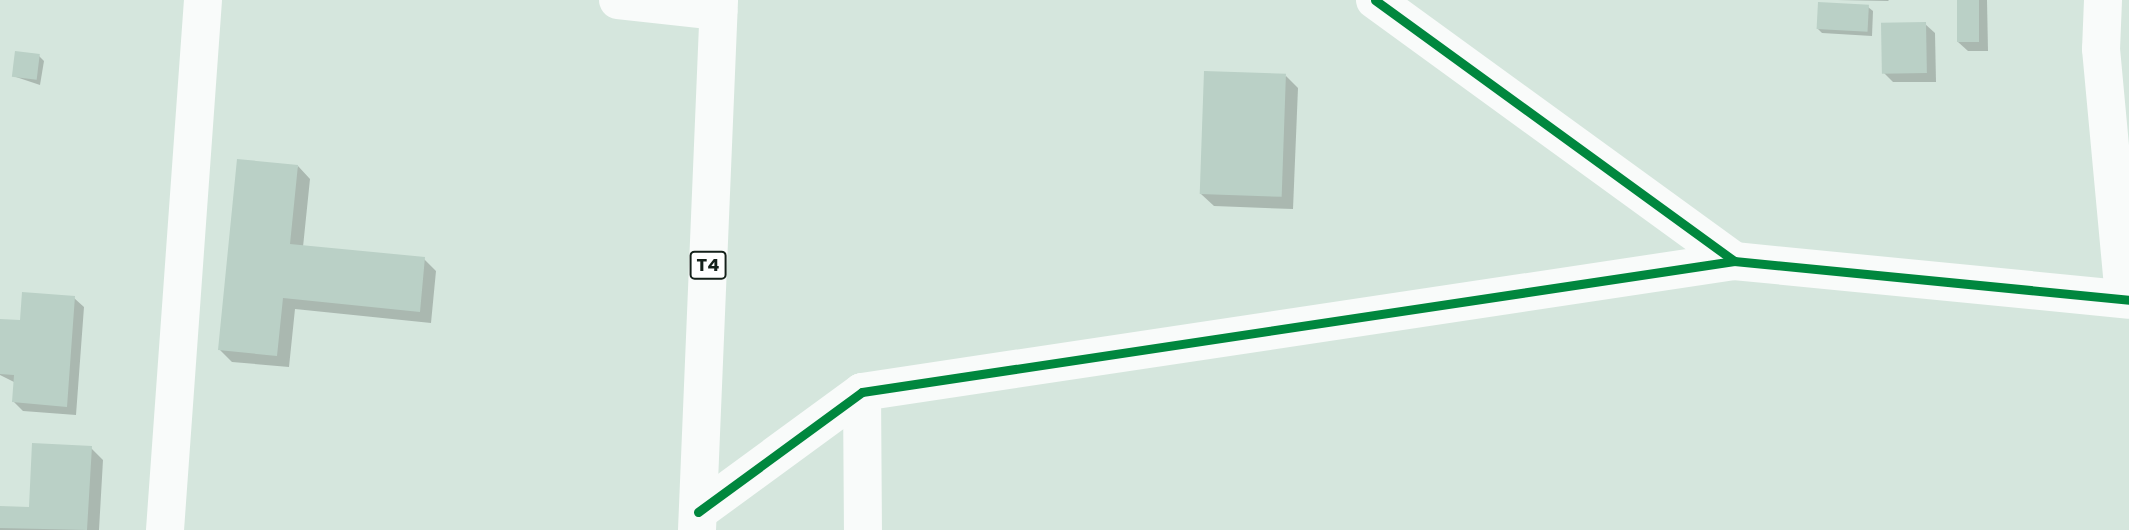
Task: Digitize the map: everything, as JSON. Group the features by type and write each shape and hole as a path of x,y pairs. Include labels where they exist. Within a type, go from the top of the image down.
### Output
{"main road":[{"path":"164,530 203,0"},
{"path":"618,0 718,5"},
{"path":"1375,0 1734,261"},
{"path":"697,521 862,392 1734,261 2127,299 2101,49 2103,0"},
{"name":"T4","path":"697,521 718,5"},
{"path":"862,392 863,530"}],"building":[{"path":"1957,0 1979,0 1979,42 1957,42"},
{"path":"1818,2 1869,5 1868,32 1817,29"},
{"path":"1926,22 1927,73 1882,74 1881,23"},
{"path":"15,51 40,54 37,80 12,77"},
{"path":"1204,71 1286,74 1282,197 1200,194"},
{"path":"237,159 298,165 290,244 425,257 420,312 283,298 277,356 218,350"},
{"path":"22,292 75,296 67,407 12,402 14,375 0,374 0,319 20,320"},
{"path":"32,443 92,446 87,530 0,528 0,506 29,507"}],"cycle path":[{"path":"1375,0 1734,261 2129,300"},
{"path":"698,512 862,392 1734,261"}]}
